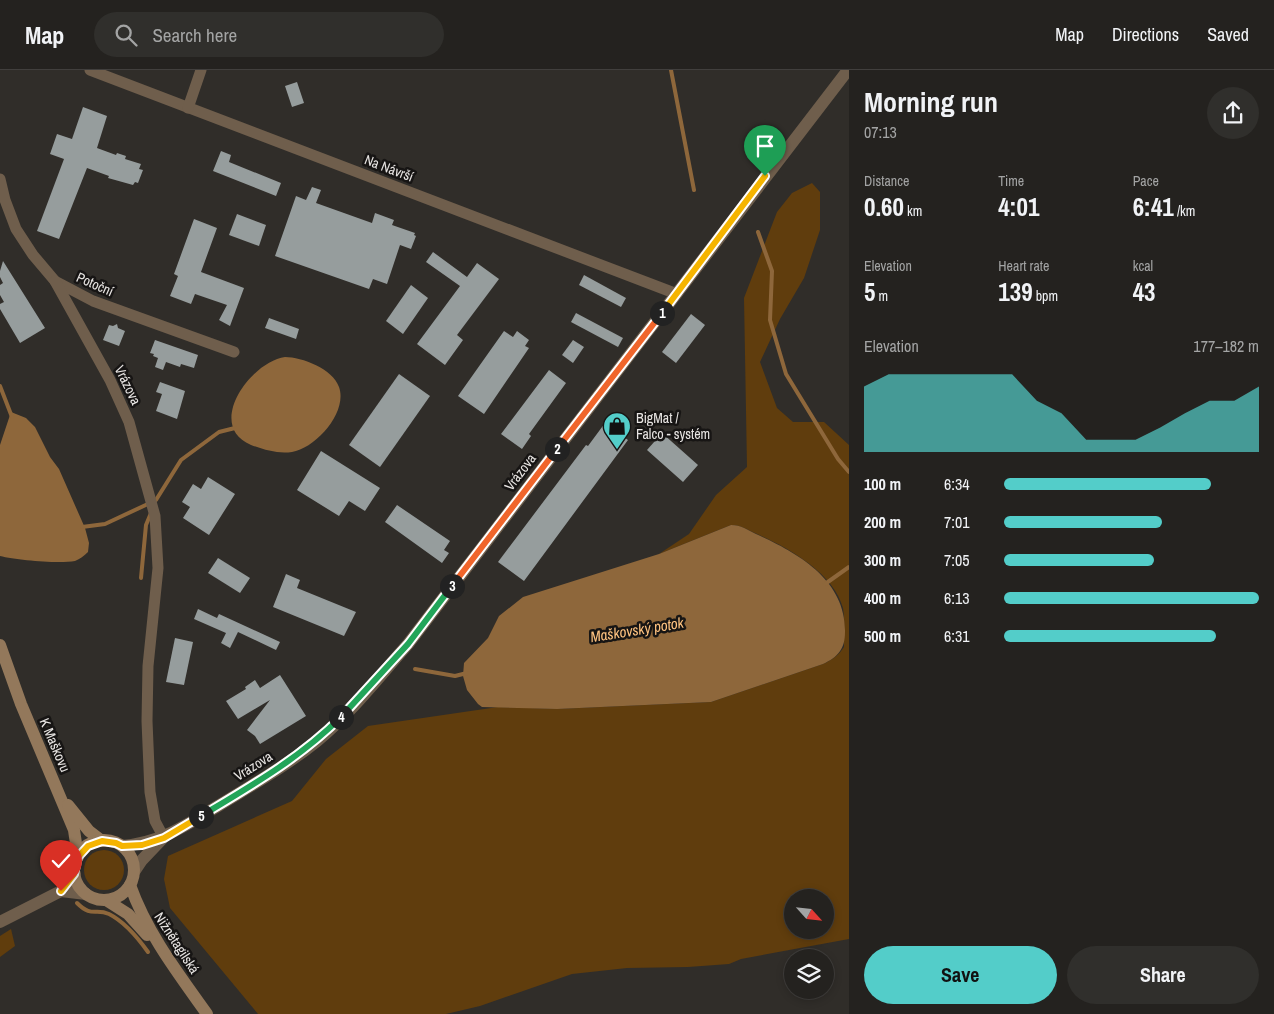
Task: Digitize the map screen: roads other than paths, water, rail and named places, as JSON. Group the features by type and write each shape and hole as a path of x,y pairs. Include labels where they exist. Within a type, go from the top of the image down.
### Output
{"main road":[{"name":"K Maškovu","path":"0,645 39,748 74,830 78,857"},
{"path":"60,795 90,831 102,841"},
{"path":"102,841 122,846 133,862 132,878 124,892 116,898 106,900 99,900 86,894 76,881 74,874 78,857 88,846 102,841"},
{"name":"Nižnětagilská","path":"132,878 139,910 159,948 207,1014"},
{"path":"106,900 128,914 159,948"}],"street":[{"name":"Na Návrší","path":"90,70 677,294"},
{"path":"188,108 201,70"},
{"name":"Vrázova","path":"122,846 142,845 164,838 275,772 317,740 355,703 408,644 677,294 801,128 848,70"},
{"name":"Potoční","path":"0,179 5,200 16,228 33,255 55,280 93,301 234,352"},
{"name":"Vrázova","path":"55,280 110,380 129,422 156,516 158,568 148,666 147,721 150,792 155,821 164,838"},
{"path":"132,878 142,860 164,838"},
{"path":"0,922 61,891 74,874"},
{"path":"61,891 86,894"}],"water":[{"path":"285,357 300,359 324,370 336,381 341,397 334,417 320,436 311,444 292,452 266,450 251,445 238,436 232,424 232,410 247,382 258,370 272,361"},
{"path":"11,412 26,418 35,427 50,457 59,469 85,528 89,543 88,552 75,561 48,562 0,556 0,445"},
{"path":"731,525 744,528 788,550 817,571 828,583 837,597 843,614 845,638 842,648 837,655 823,664 711,702 557,709 482,707 467,690 463,676 464,663 488,638 499,616 523,597 659,554"}],"waterway":[{"path":"671,70 694,190"},
{"path":"758,232 772,271 770,320 786,374 838,459 849,472"},
{"path":"0,386 12,417"},
{"path":"156,500 181,460 219,432 235,428"},
{"path":"82,527 105,524 150,503"},
{"path":"141,578 146,525 151,513"},
{"name":"Maškovský potok","path":"825,584 849,567"},
{"name":"Maškovský potok","path":"415,669 455,676 467,673"},
{"path":"77,903 86,910 104,912 115,917 131,931 148,952"}],"place":[{"name":"BigMat / Falco - systém","path":"617,450"}]}
